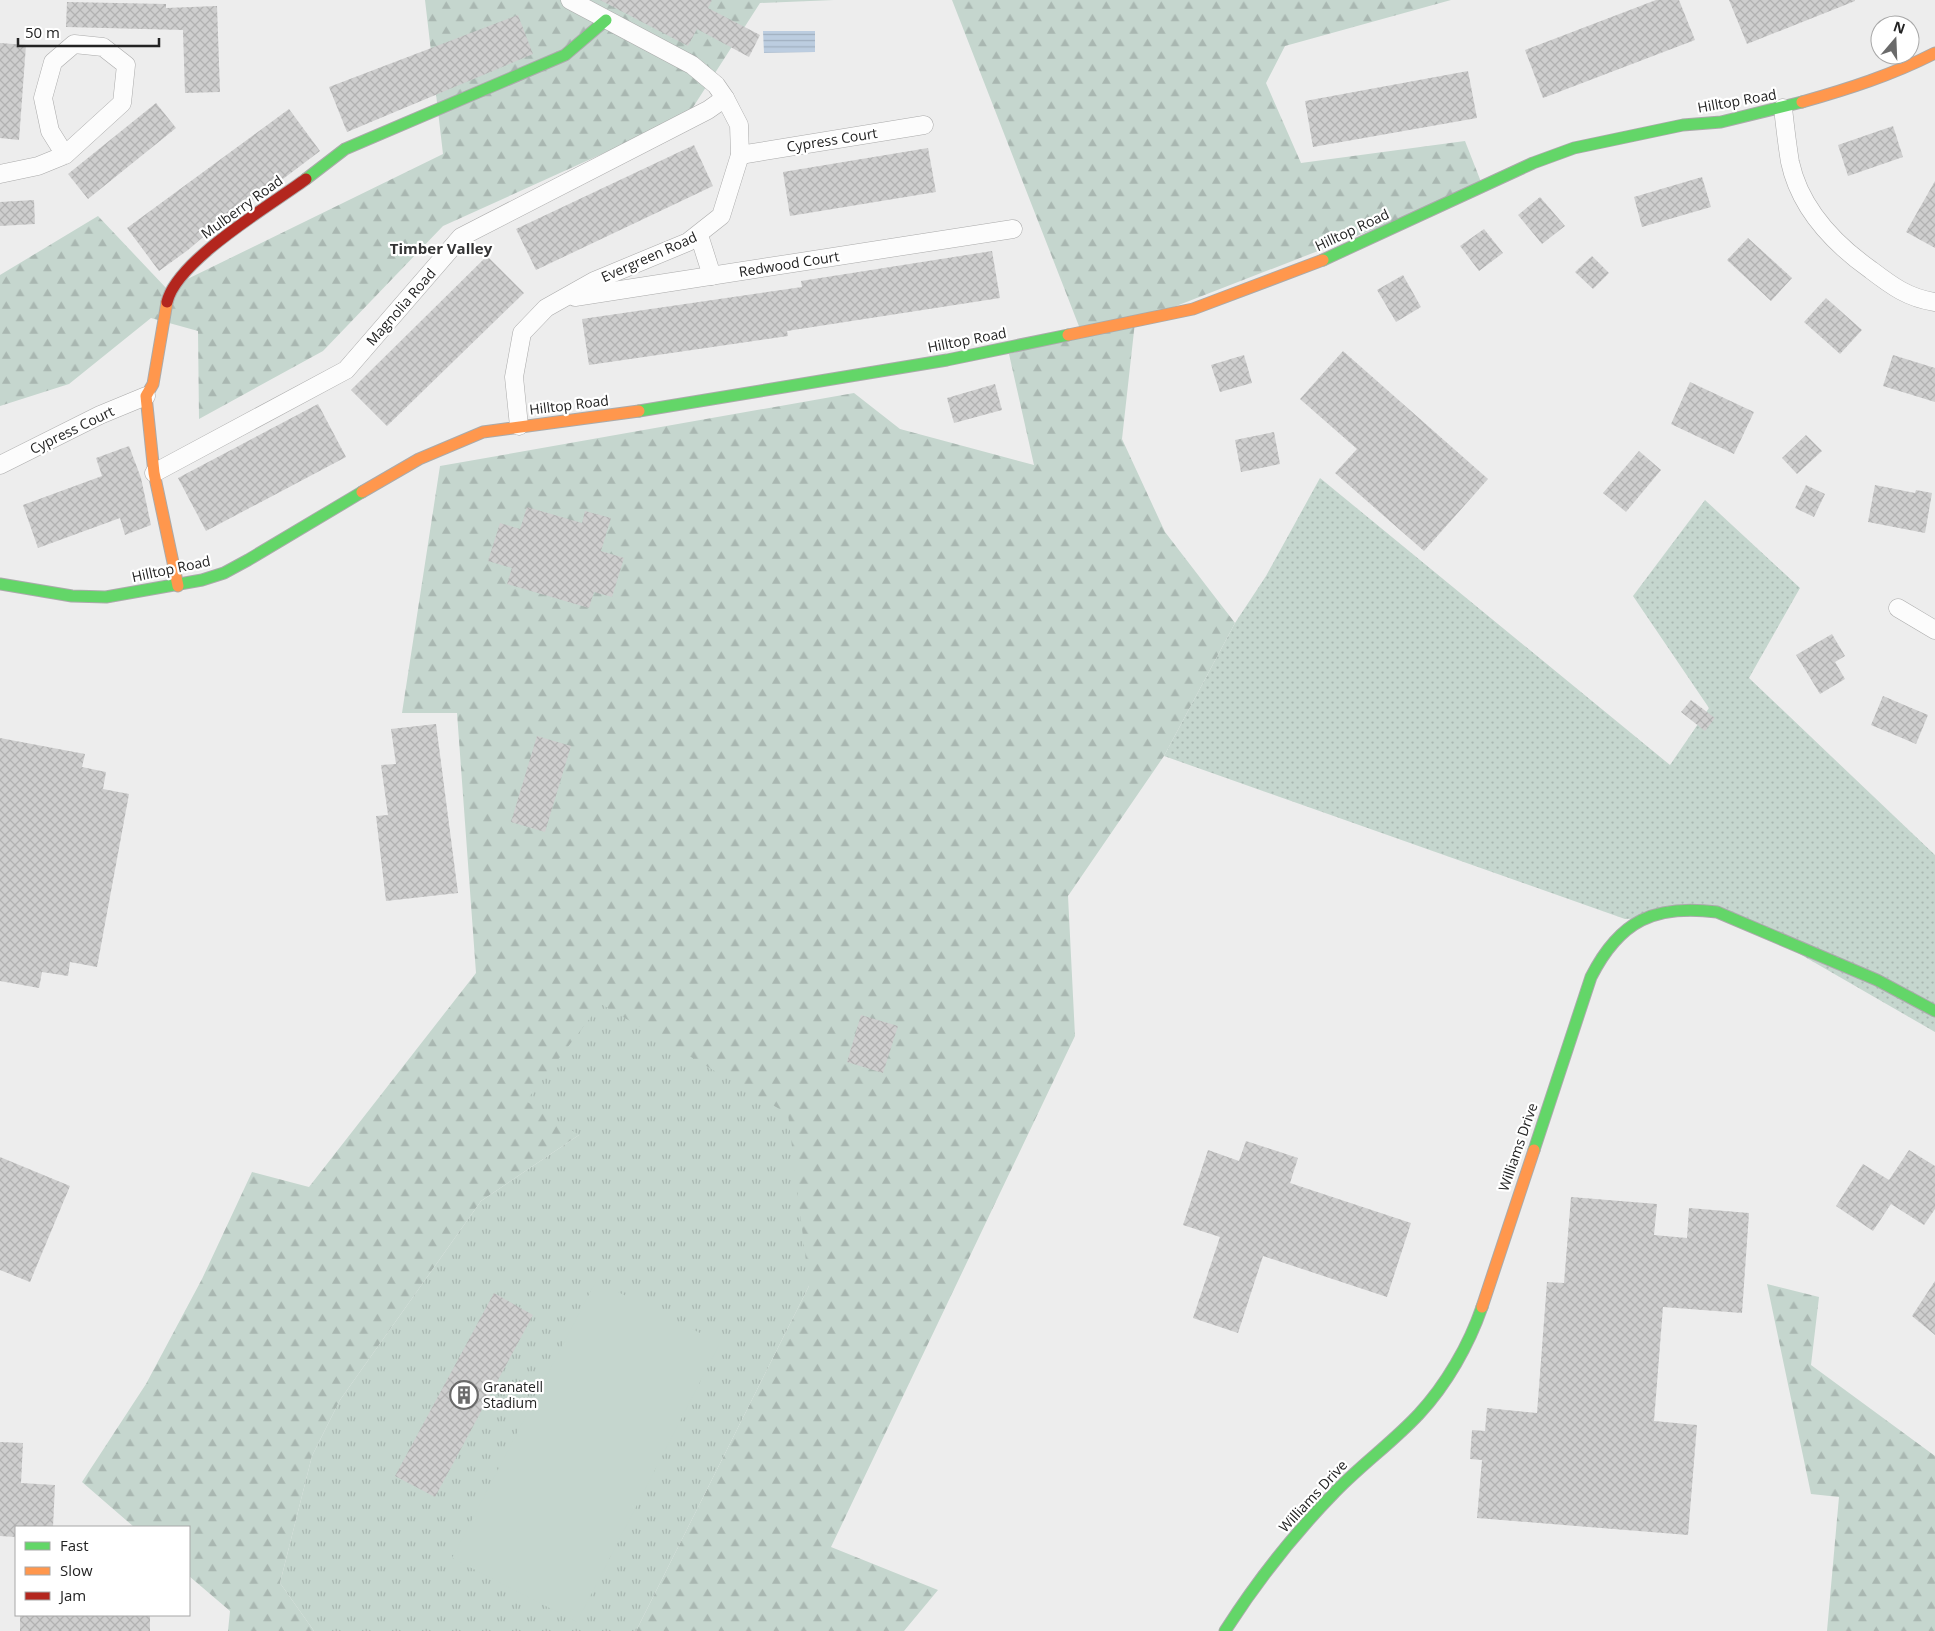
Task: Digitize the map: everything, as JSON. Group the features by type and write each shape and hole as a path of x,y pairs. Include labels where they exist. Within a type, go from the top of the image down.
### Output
{"street":[{"name":"Evergreen Road","path":"519,426 514,376 522,334 546,308 594,281 688,242 699,235 721,216 740,155 739,125 716,85 692,65 570,0"},
{"name":"Mulberry Road","path":"178,586 154,473 146,396 153,384 169,293 191,266 207,251 345,149 565,55 606,20"},
{"path":"0,174 38,166 65,154 122,103 126,66 104,47 74,44 52,62 43,98 50,131 65,154"},
{"name":"Hilltop Road","path":"0,584 48,593 106,597 178,586 224,573 419,459 483,432 629,413 947,360 1193,309 1313,265 1533,163 1574,148 1683,126 1721,122 1783,108 1865,84 1906,68 1935,53"},
{"name":"Magnolia Road","path":"154,473 346,370 462,237 708,110 725,98"},
{"path":"1783,108 1790,163 1800,191 1812,214 1829,236 1848,254 1900,292 1922,300 1935,302"},
{"name":"Cypress Court","path":"740,155 924,125"},
{"name":"Redwood Court","path":"565,299 1013,229"},
{"path":"699,235 712,276"},
{"name":"Cypress Court","path":"0,465 100,415 146,396"},
{"path":"1898,608 1935,630"},
{"name":"Williams Drive","path":"1225,1631 1272,1564 1306,1524 1354,1473 1418,1414 1443,1385 1463,1352 1477,1321 1591,977 1599,960 1613,941 1643,919 1672,910 1692,908 1717,912 1877,980 1935,1011"}],"green space":[{"path":"425,0 834,0 760,3 688,115 443,226 323,351 199,419 198,331 151,318 69,384 0,406 0,275 98,216 167,289 443,154"},
{"path":"952,0 1451,0 1285,46 1266,83 1301,163 1465,141 1483,187 1135,322 1122,439 1165,532 1235,623 1164,756 1068,896 1075,1036 831,1547 938,1590 904,1631 636,1631 809,1286 579,1135 481,1201 340,1400 312,1456 280,1583 314,1631 228,1631 230,1611 190,1577 190,1526 133,1526 82,1482 146,1384 202,1279 252,1172 309,1187 476,973 457,713 402,713 440,466 854,393 900,429 1034,465 1009,354 1082,334"},
{"path":"1320,478 1670,765 1709,708 1633,596 1705,500 1800,588 1749,678 1935,855 1935,1032 1732,915 1625,919 1164,756 1235,623 1266,576"},
{"path":"601,1004 788,1114 809,1286 636,1631 314,1631 280,1583 312,1456 340,1400 481,1201 579,1135 526,1101"},
{"path":"596,1281 720,1343 577,1622 452,1558"},
{"path":"1767,1284 1819,1297 1811,1365 1935,1456 1935,1631 1827,1631 1839,1497 1811,1494"}],"water":[{"path":"763,31 815,31 815,52 764,53"}],"building":[{"path":"600,0 712,0 708,8 760,35 749,57 697,29 688,46"},
{"path":"1656,0 1679,0 1695,40 1543,98 1525,50"},
{"path":"1729,0 1855,0 1855,1 1747,44"},
{"path":"67,2 166,4 166,8 217,6 220,92 185,93 183,30 66,27"},
{"path":"518,15 533,54 347,132 329,87"},
{"path":"0,43 26,45 19,140 0,138"},
{"path":"1468,71 1477,118 1313,147 1305,101"},
{"path":"156,103 176,128 88,199 68,174"},
{"path":"289,109 320,151 275,185 224,219 188,250 159,271 127,228"},
{"path":"1893,126 1903,157 1848,176 1838,145"},
{"path":"694,145 713,186 536,270 516,229"},
{"path":"928,148 936,192 790,216 783,172"},
{"path":"1702,177 1711,207 1642,227 1634,197"},
{"path":"1935,181 1935,248 1906,232"},
{"path":"1540,197 1565,226 1542,244 1518,215"},
{"path":"34,200 35,224 0,226 0,202"},
{"path":"1484,229 1503,253 1479,271 1460,246"},
{"path":"1748,238 1792,278 1771,301 1727,260"},
{"path":"992,251 1000,298 787,331 788,336 589,365 582,319 802,287 801,281"},
{"path":"487,256 524,293 387,426 351,390"},
{"path":"1592,256 1609,273 1593,289 1575,272"},
{"path":"1403,275 1421,307 1396,322 1377,290"},
{"path":"1826,298 1862,330 1840,354 1804,322"},
{"path":"1343,351 1488,479 1424,551 1335,473 1357,449 1300,399"},
{"path":"1244,355 1252,383 1220,392 1211,365"},
{"path":"1893,355 1935,368 1935,402 1883,386"},
{"path":"1690,382 1754,412 1734,454 1671,424"},
{"path":"995,384 1002,410 954,423 947,398"},
{"path":"318,404 346,457 206,531 178,478"},
{"path":"1274,432 1280,464 1241,472 1235,440"},
{"path":"1806,435 1822,451 1797,474 1782,458"},
{"path":"129,446 141,478 151,525 125,535 120,518 38,548 23,505 102,476 96,458"},
{"path":"1639,451 1661,470 1626,512 1603,493"},
{"path":"1806,485 1825,494 1814,517 1795,508"},
{"path":"1875,485 1915,493 1916,490 1932,493 1925,533 1868,522"},
{"path":"527,507 582,523 585,511 611,518 601,551 624,558 612,597 594,592 589,608 507,584 512,568 488,561 500,523 520,529"},
{"path":"1832,634 1845,656 1835,662 1845,679 1820,694 1796,655"},
{"path":"1883,696 1928,715 1916,744 1871,725"},
{"path":"1691,700 1715,718 1705,731 1681,712"},
{"path":"436,724 458,893 386,901 376,816 388,815 381,765 396,764 391,729"},
{"path":"537,736 571,746 545,832 511,822"},
{"path":"0,738 85,754 82,767 106,772 103,789 129,794 97,967 70,962 68,976 42,972 39,988 0,981"},
{"path":"861,1015 898,1026 883,1073 847,1062"},
{"path":"1246,1141 1298,1158 1290,1183 1411,1223 1387,1297 1263,1256 1238,1333 1193,1318 1220,1237 1183,1225 1208,1150 1239,1161"},
{"path":"1909,1150 1935,1166 1935,1209 1924,1225 1891,1204 1873,1231 1836,1206 1863,1164 1889,1180"},
{"path":"0,1157 70,1186 30,1282 0,1270"},
{"path":"1571,1197 1657,1204 1654,1235 1687,1238 1689,1208 1749,1213 1742,1313 1663,1307 1654,1421 1697,1425 1688,1535 1477,1518 1482,1460 1470,1459 1472,1430 1485,1431 1487,1408 1537,1413 1547,1282 1564,1283"},
{"path":"1935,1281 1935,1335 1912,1316"},
{"name":"Granatell Stadium","path":"494,1293 533,1315 435,1497 395,1476"},
{"path":"0,1442 23,1443 21,1483 55,1485 53,1526 15,1526 15,1537 0,1536"},
{"path":"20,1616 150,1616 150,1631 20,1631"}],"traffic: fast":[{"path":"306,179 345,149 565,55 606,20"},
{"path":"1323,260 1533,163 1574,148 1683,125 1721,122 1802,102"},
{"path":"639,411 947,360 1068,335"},
{"path":"0,584 72,596 106,597 202,580 224,573 248,560 362,492"},
{"path":"1534,1150 1591,977 1602,958 1627,929 1642,920 1658,914 1695,910 1717,912 1877,980 1935,1011"},
{"path":"1225,1631 1263,1576 1305,1524 1345,1482 1399,1434 1429,1403 1456,1364 1482,1307"}],"traffic: slow":[{"path":"1802,102 1870,81 1935,53"},
{"path":"1068,335 1193,309 1323,260"},
{"path":"167,302 153,384 146,396 154,473 178,586"},
{"path":"362,492 419,459 483,432 639,411"},
{"path":"1482,1307 1534,1150"}],"traffic: jam":[{"path":"167,302 174,286 206,251 249,218 306,179"}],"place":[{"name":"Granatell Stadium","path":"464,1395"}],"district":[{"name":"Timber Valley","path":"441,249"}]}
